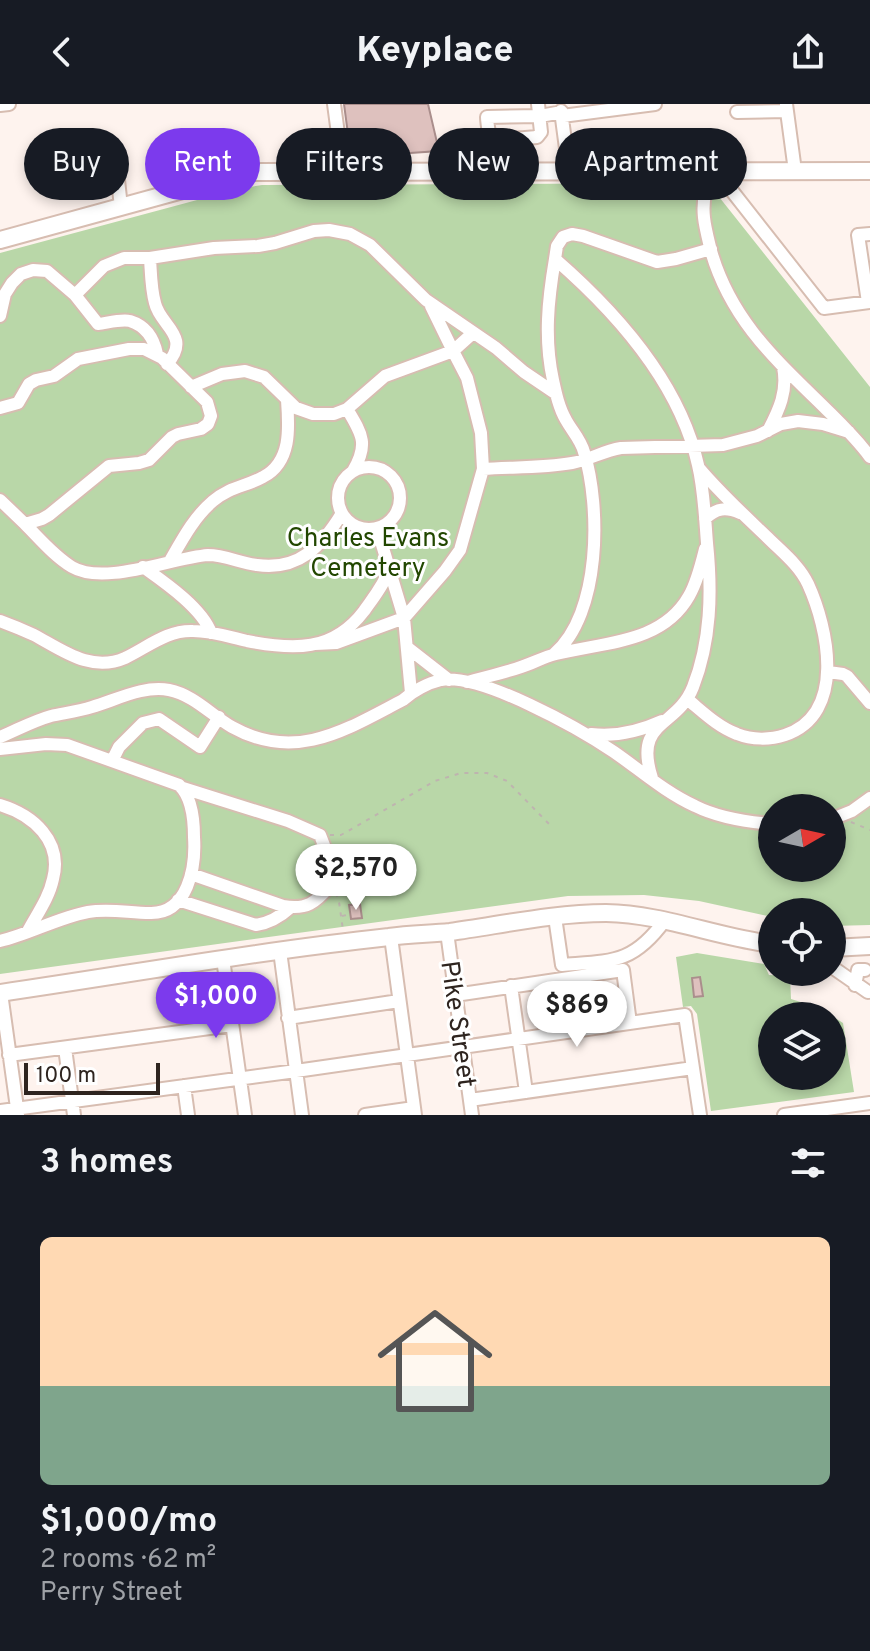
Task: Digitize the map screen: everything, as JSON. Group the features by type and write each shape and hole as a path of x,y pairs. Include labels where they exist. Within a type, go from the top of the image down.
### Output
{"main road":[{"path":"412,171 555,171"},
{"path":"747,174 870,171"},
{"path":"0,240 248,172 276,172"},
{"path":"0,993 280,951 606,913 665,920 758,942"},
{"path":"846,947 870,946"}],"street":[{"path":"0,105 9,104"},
{"path":"334,104 337,128"},
{"path":"539,110 539,136 501,138 490,133 486,110 539,110 561,111 655,104"},
{"path":"737,112 786,108 795,171"},
{"path":"120,200 121,207"},
{"path":"704,200 704,218 711,249 732,302 759,342 870,457"},
{"path":"739,200 824,308 869,302 858,235 870,234"},
{"path":"75,295 104,266 128,258 267,245 314,231 350,234 370,245 430,303 555,393"},
{"path":"554,654 571,634 580,616 594,546 595,518 586,459 555,393 547,340 549,299 560,241 572,234 583,236 657,262 711,249"},
{"path":"150,258 156,307 176,339 174,354 167,364"},
{"path":"555,259 612,314 642,350 667,389 693,446 699,468 710,592 708,633 699,670 687,699 654,731 648,744 647,763 652,778"},
{"path":"0,316 5,294 21,274 33,270 47,271 75,295 98,324 129,321 149,333 157,354"},
{"path":"0,621 32,634 61,652 79,659 102,662 122,659 174,633 211,633 292,647 336,643 404,618 460,550 483,469 481,433 467,378 430,303"},
{"path":"191,387 222,374 245,371 264,377 296,408 319,415 334,414 347,409 385,376 453,351 473,333"},
{"path":"0,408 18,403 32,382 54,376 72,362 137,349 157,354 207,402 211,410 205,427 172,437 149,460 109,466 49,515 25,524"},
{"path":"768,431 785,392 783,367"},
{"path":"170,561 207,506 235,487 262,478 278,464 287,445 289,431 287,400"},
{"path":"347,409 362,436 362,454 339,492 342,513 358,527 377,528 386,524 394,516 400,498 393,478 380,468 364,467 353,471"},
{"path":"483,469 563,464 621,448 735,443 781,424 798,421 849,432"},
{"path":"687,699 718,724 738,735 758,739 776,738 794,732 813,714 823,696 828,672 823,628 807,581 796,565 699,468"},
{"path":"0,500 57,556 77,569 94,574 199,555 215,555 258,566 287,564 315,550 342,513"},
{"path":"705,519 723,509 743,514"},
{"path":"377,528 404,618 411,693"},
{"path":"467,682 554,654 637,637 659,627 688,599 707,542"},
{"path":"143,567 170,586 204,619 211,633"},
{"path":"315,644 332,639 356,621 380,590 389,570"},
{"path":"408,648 449,680"},
{"path":"828,672 847,676 870,703"},
{"path":"0,737 49,717 147,690 163,690 189,697 238,730 273,741 305,741 341,732 411,693 440,681 467,682 527,704 584,733 681,799 729,818 758,822"},
{"path":"112,761 119,747 143,723 159,719 200,747 219,717"},
{"path":"584,733 616,734 665,719"},
{"path":"0,749 46,744 76,748 183,788 288,821 320,835 330,861 330,886 315,903 291,907 191,874"},
{"path":"0,941 77,914 102,910 154,913 174,905 187,887 194,858 190,805 183,788"},
{"path":"846,813 870,798"},
{"path":"0,805 34,821 52,846 54,876 45,902 28,931"},
{"path":"178,900 256,925 279,918 291,907"},
{"path":"45,902 48,913 55,920"},
{"path":"555,917 562,965 615,960 629,955 652,938 665,920"},
{"name":"Pike Street","path":"447,932 472,1115"},
{"path":"365,1115 415,1112 391,937"},
{"path":"280,951 302,1115"},
{"path":"223,959 245,1115"},
{"path":"455,995 623,970 630,1023"},
{"path":"855,985 858,970 865,970"},
{"path":"846,978 868,992"},
{"path":"511,986 526,1092"},
{"path":"0,993 6,1058 17,1112"},
{"path":"288,1018 399,1001"},
{"path":"0,1111 17,1112 72,1101 685,1015 700,1115"},
{"path":"6,1058 232,1025"},
{"path":"65,1048 74,1115"},
{"path":"470,1100 693,1068"},
{"path":"184,1086 188,1115"},
{"path":"784,1115 870,1103"}],"path":[{"path":"320,835 341,835 435,781 461,773 487,773 507,781 549,824"},
{"path":"846,822 870,830"},
{"path":"328,888 337,895 345,943"},
{"path":"341,916 351,914"}],"green space":[{"name":"Charles Evans Cemetery","path":"412,184 428,184 428,200 539,200 539,184 555,184 555,200 722,200 870,387 870,925 846,926 846,898 758,898 758,914 699,901 644,895 568,896 0,974 0,253 197,200 260,200 260,185 276,185 276,200 412,200"},
{"path":"697,953 758,963 758,986 790,986 791,999 801,1002 758,1002 758,1090 846,1090 846,1042 854,1092 711,1111 697,1014 691,1006 683,1007 676,957"}],"building":[{"path":"344,104 428,104 434,128 428,128 428,152 412,153 412,128 347,128"},
{"path":"360,904 362,918 351,919 349,905"},
{"path":"700,977 703,996 694,997 692,978"}]}
